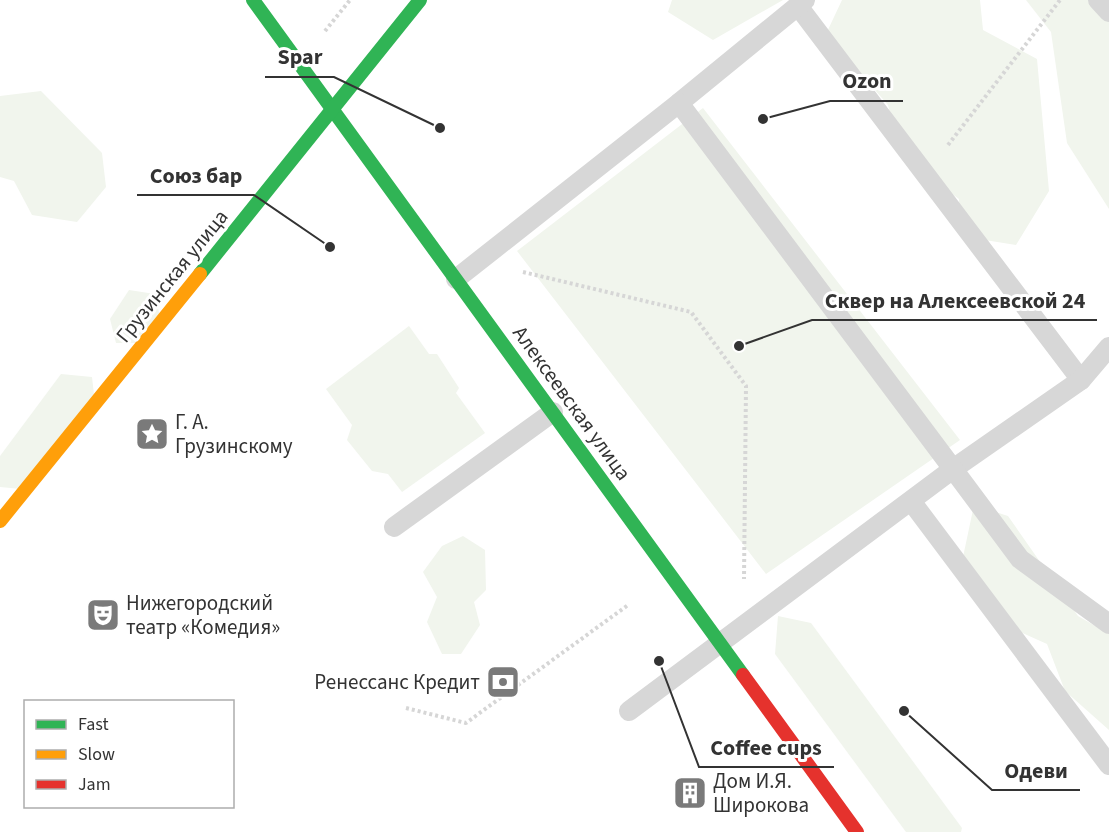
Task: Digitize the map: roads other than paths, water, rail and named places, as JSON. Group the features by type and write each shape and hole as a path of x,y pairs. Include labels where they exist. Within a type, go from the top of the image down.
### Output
{"street":[{"name":"Алексеевская улица","path":"253,0 857,832"},
{"name":"Грузинская улица","path":"0,521 420,0"}],"lane":[{"path":"1098,0 1109,12"},
{"path":"456,279 802,3 926,174 1082,380"},
{"path":"679,103 1020,559 1109,624"},
{"path":"629,711 953,469 1082,380 1109,347"},
{"path":"394,527 553,412"},
{"path":"911,501 1109,765"}],"place":[{"name":"Ozon","path":"763,119"},
{"name":"Spar","path":"440,128"},
{"name":"Союз бар","path":"330,247"},
{"name":"Сквер на Алексеевской 24","path":"739,346"},
{"name":"Г. А. Грузинскому","path":"152,434"},
{"name":"Нижегородский театр «Комедия»","path":"103,615"},
{"name":"Coffee cups","path":"659,661"},
{"name":"Ренессанс Кредит","path":"503,682"},
{"name":"Одеви","path":"904,711"},
{"name":"Дом И.Я. Широкова","path":"690,793"}]}
